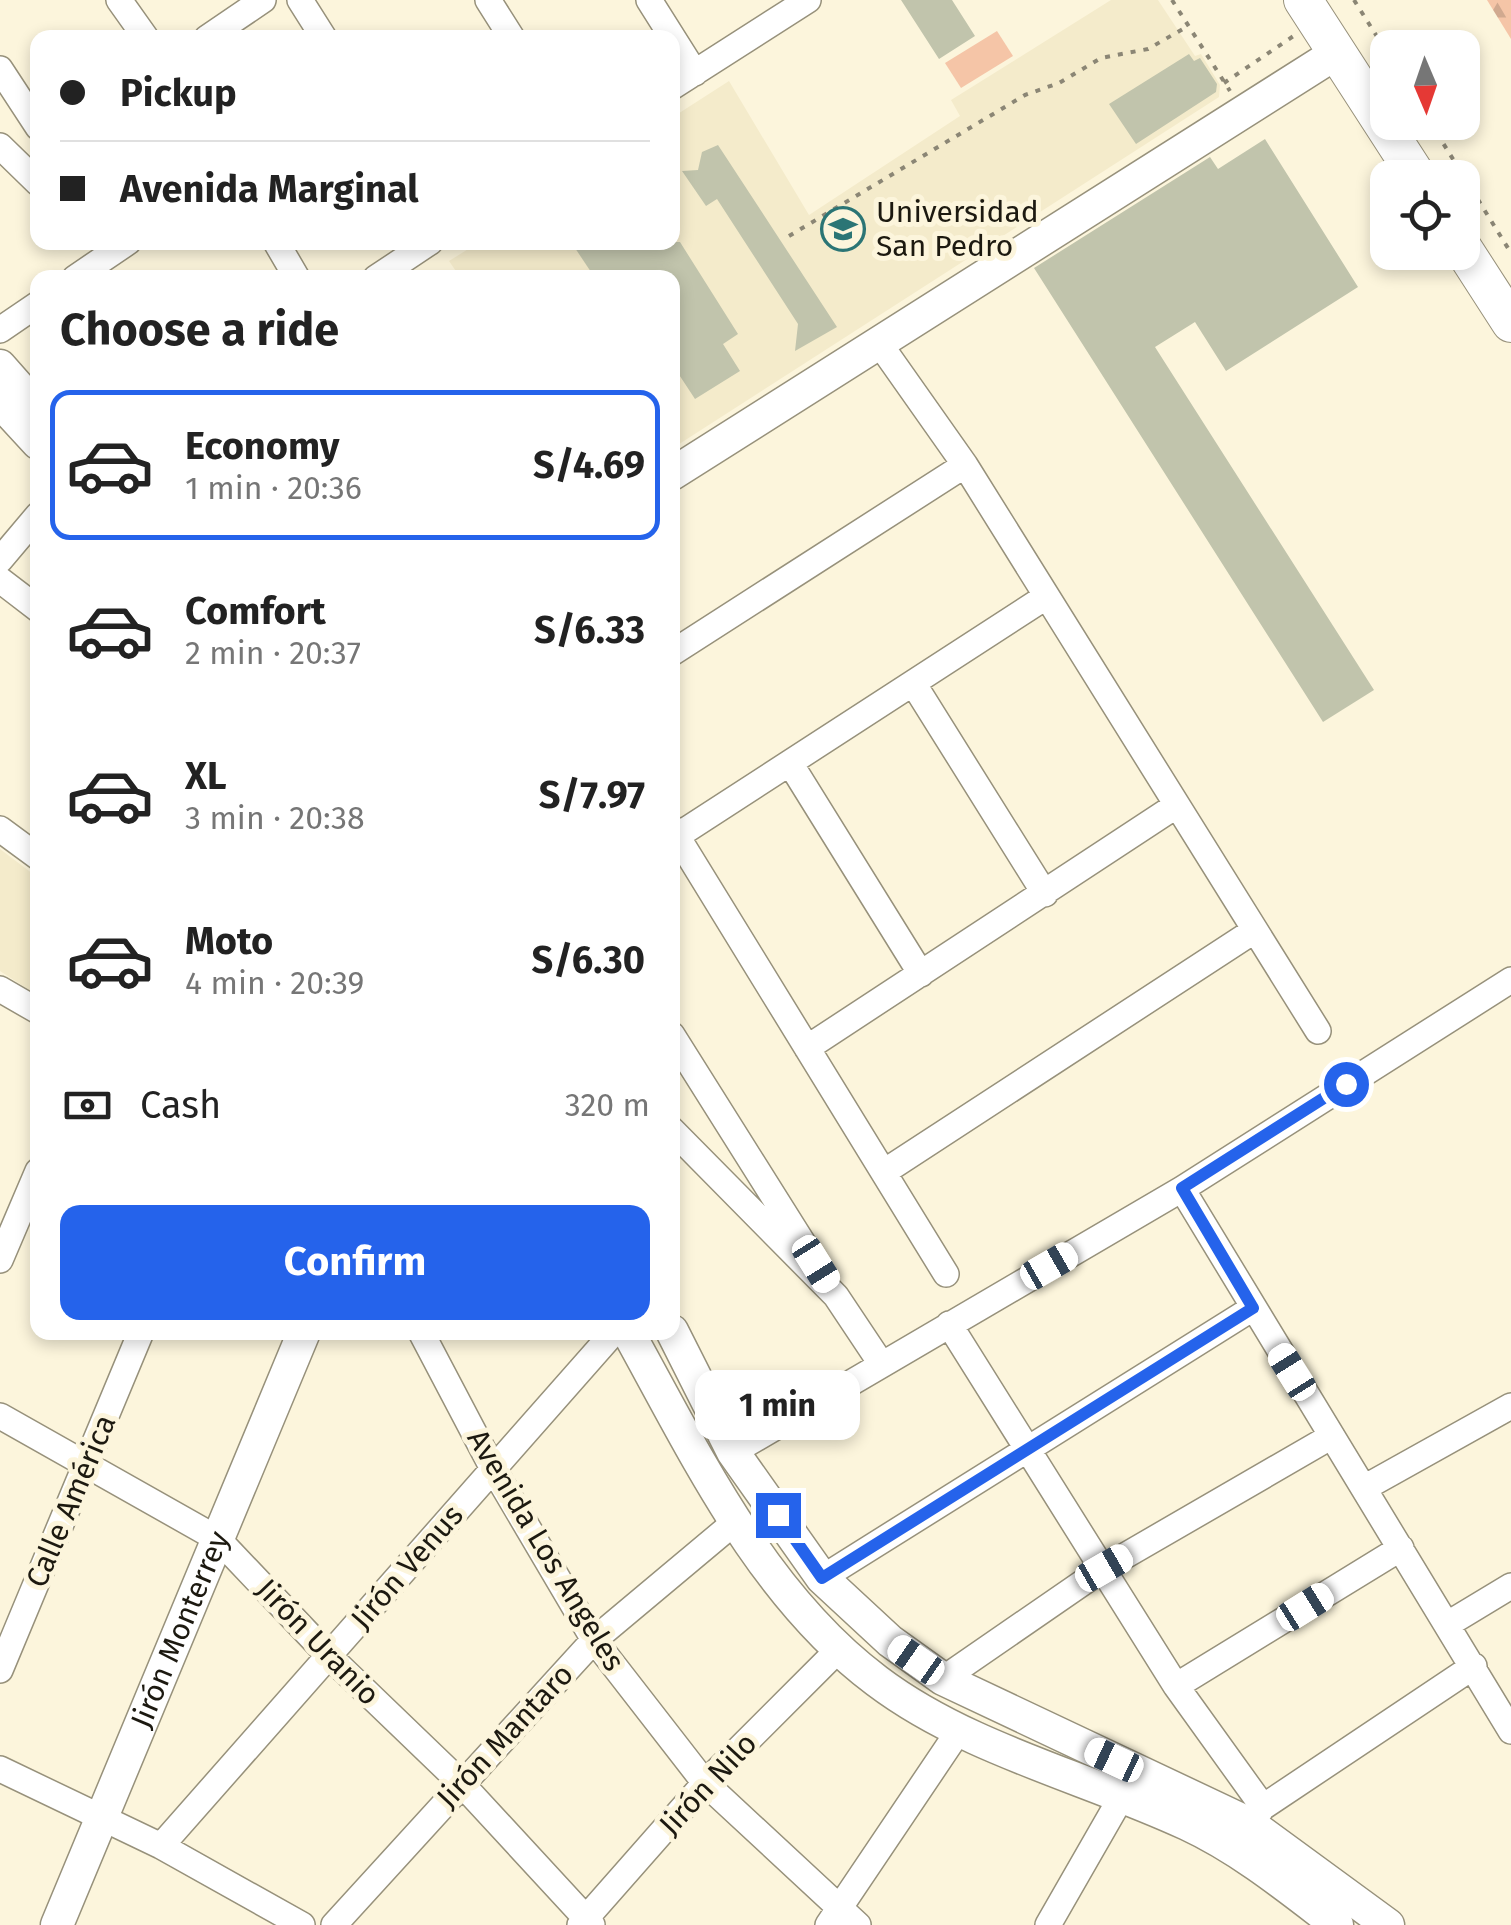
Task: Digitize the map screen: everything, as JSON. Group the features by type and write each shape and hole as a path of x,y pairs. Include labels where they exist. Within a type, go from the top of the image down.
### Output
{"highway":[{"path":"1310,10 1407,160"},
{"path":"1476,270 1511,323"}],"main road":[{"path":"680,469 1338,52"},
{"path":"0,366 30,400"},
{"path":"0,402 30,434"},
{"name":"Jirón Monterrey","path":"57,1925 301,1340"},
{"path":"633,1340 735,1522 796,1601 876,1681 960,1728 1122,1796 1249,1827 1322,1920"},
{"path":"677,1340 733,1452 822,1578 890,1641 943,1680 1249,1827 1388,1925"}],"street":[{"path":"119,0 140,30"},
{"path":"219,30 263,0"},
{"path":"300,0 319,30"},
{"path":"488,0 507,30"},
{"path":"649,0 668,30"},
{"path":"680,82 808,0"},
{"path":"680,49 695,72"},
{"path":"0,69 30,115"},
{"path":"0,146 30,174"},
{"path":"83,270 105,250"},
{"path":"394,270 420,250"},
{"path":"0,330 30,309"},
{"path":"879,343 964,465 1252,932 1318,1031"},
{"path":"680,648 964,465"},
{"path":"0,560 30,525"},
{"path":"0,580 30,603"},
{"path":"680,829 790,763 1044,598"},
{"path":"913,683 1045,894"},
{"path":"790,763 921,974"},
{"path":"807,1048 1176,805"},
{"path":"0,829 30,851"},
{"path":"680,840 946,1274"},
{"path":"884,1172 1252,932"},
{"path":"733,1452 880,1362 1182,1188 1511,980"},
{"path":"0,989 30,1006"},
{"path":"680,1049 880,1362"},
{"path":"680,1138 836,1296"},
{"path":"1182,1188 1511,1731"},
{"path":"0,1260 30,1190"},
{"path":"822,1578 1253,1308"},
{"path":"949,1324 1176,1686 1249,1827 1474,1666"},
{"name":"Calle América","path":"0,1670 137,1340"},
{"name":"Avenida Los Angeles","path":"426,1340 492,1468 594,1640 705,1783 842,1920"},
{"name":"Jirón Venus","path":"161,1846 607,1340"},
{"path":"1364,1488 1511,1406"},
{"name":"Jirón Uranio","path":"0,1416 218,1539 330,1657 460,1782 586,1923"},
{"path":"943,1680 1104,1568 1332,1436"},
{"name":"Jirón Mantaro","path":"334,1925 460,1782 594,1640 735,1522"},
{"path":"1176,1686 1401,1548"},
{"path":"1448,1624 1511,1586"},
{"name":"Jirón Nilo","path":"586,1923 705,1783 840,1648"},
{"path":"842,1920 960,1728"},
{"path":"0,1769 161,1846 302,1925"},
{"path":"1048,1925 1122,1796"}],"path":[{"path":"1172,0 1243,112"},
{"path":"1354,0 1373,30"},
{"path":"1224,82 1310,10"},
{"path":"788,236 1025,95 1059,83 1102,58 1148,49 1188,26"},
{"path":"1441,140 1511,253"}],"shaded area":[{"name":"Universidad San Pedro","path":"1111,0 1158,0 1195,56 1201,54 1220,85 1219,97 680,444 680,270 455,270 449,261 467,250 680,250 680,112 729,81 809,215 960,116 951,100"},
{"path":"0,849 30,872 30,990 0,971"}],"green space":[{"path":"1487,0 1511,0 1511,39"},
{"path":"997,31 1013,56 961,88 945,63"}],"building":[{"path":"901,0 952,0 975,36 939,59"},
{"path":"1189,54 1194,61 1200,58 1217,84 1216,92 1136,144 1109,104"},
{"path":"1265,139 1358,287 1226,371 1195,322 1155,347 1374,690 1323,722 1034,268 1210,157 1218,169"},
{"path":"718,145 837,327 795,351 798,324 717,199 706,206 682,171 698,170 702,152"},
{"path":"680,242 738,334 723,344 740,371 695,399 680,376 680,270 590,270 576,250 680,250"}],"place":[{"name":"Universidad San Pedro","path":"843,229"}],"route":[{"path":"778,1515 822,1578 1253,1308 1182,1188 1346,1084"}]}
